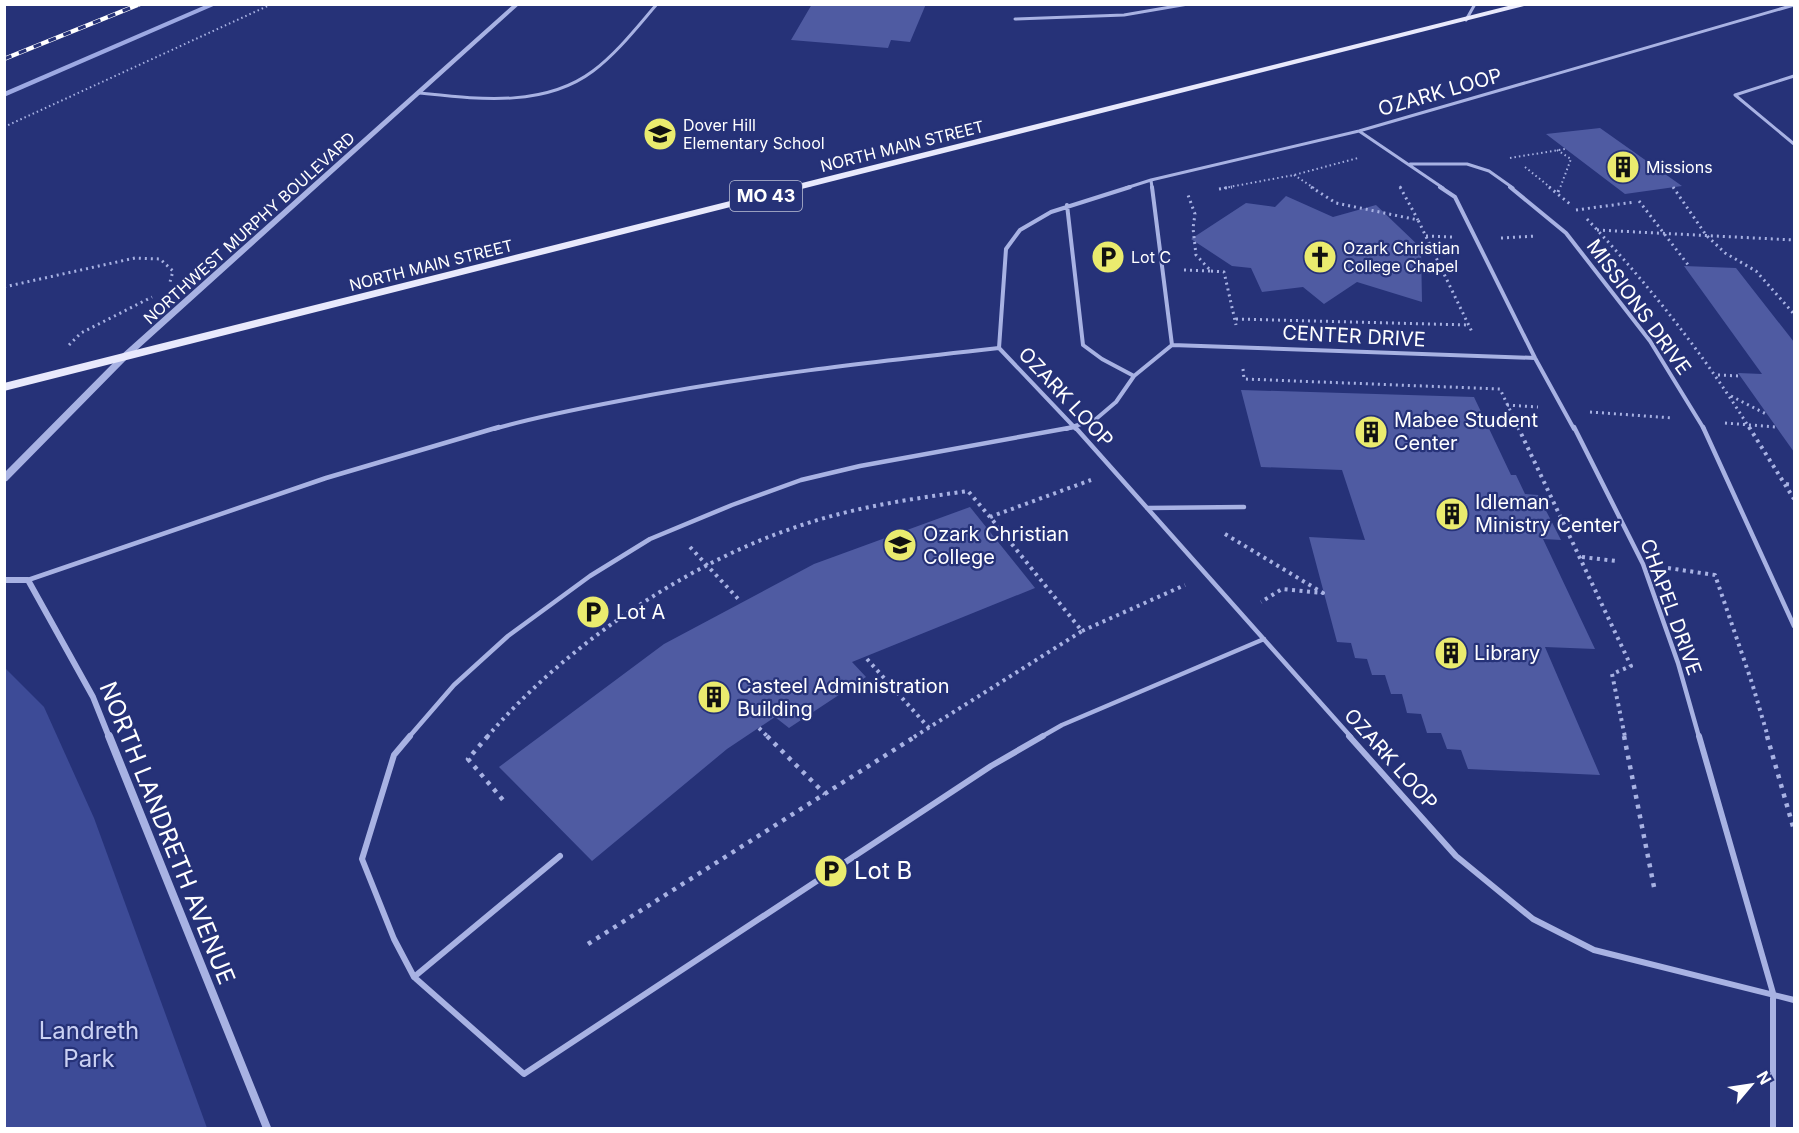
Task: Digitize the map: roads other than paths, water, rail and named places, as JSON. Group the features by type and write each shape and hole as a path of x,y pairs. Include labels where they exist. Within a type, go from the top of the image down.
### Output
{"main road":[{"name":"NORTH MAIN STREET","path":"4,387 1528,4"}],"street":[{"name":"NORTHWEST MURPHY BOULEVARD","path":"4,478 124,357 518,4"},
{"path":"4,580 28,580"},
{"name":"NORTH LANDRETH AVENUE","path":"28,580 93,697 267,1128"}],"lane":[{"path":"419,93 503,99 533,95 569,86 593,72 657,4"},
{"path":"1015,19 1124,15 1188,4"},
{"path":"1466,20 1475,4"},
{"name":"OZARK LOOP","path":"1794,5 1359,131 1151,180 1067,205 1020,230 1006,249 999,348 1075,427 1456,856 1533,919 1594,950 1794,1000"},
{"path":"1794,76 1735,95 1794,144"},
{"name":"CHAPEL DRIVE","path":"1359,131 1455,197 1535,358 1565,410 1643,564 1678,663 1773,993 1773,1128"},
{"name":"MISSIONS DRIVE","path":"1410,164 1443,162 1467,164 1489,171 1522,195 1566,233 1650,341 1700,421 1794,626"},
{"path":"1151,180 1172,345 1134,376 1116,402 1096,419 1075,427 860,466 801,480 650,539 590,576 508,636 454,686 393,755 362,859 394,939 414,978 524,1074 991,766 1062,725 1264,639"},
{"path":"1067,205 1083,345 1102,359 1134,376"},
{"name":"CENTER DRIVE","path":"1172,345 1239,345 1485,358 1535,358"},
{"path":"28,580 326,478 527,419 673,390 817,368 999,348"},
{"path":"1147,508 1244,507"},
{"path":"414,978 560,856"}],"waterway":[{"path":"4,95 215,4"}],"railway":[{"path":"4,59 140,4"}],"place":[{"name":"Dover Hill Elementary School","path":"660,134"},
{"name":"Missions","path":"1623,167"},
{"name":"Lot C","path":"1108,257"},
{"name":"Ozark Christian College Chapel","path":"1320,257"},
{"name":"Mabee Student Center","path":"1371,432"},
{"name":"Idleman Ministry Center","path":"1452,514"},
{"name":"Ozark Christian College","path":"900,545"},
{"name":"Lot A","path":"593,612"},
{"name":"Library","path":"1451,653"},
{"name":"Casteel Administration Building","path":"714,697"},
{"name":"Lot B","path":"831,871"}],"park label":[{"name":"Landreth Park","path":"89,1045"}]}
